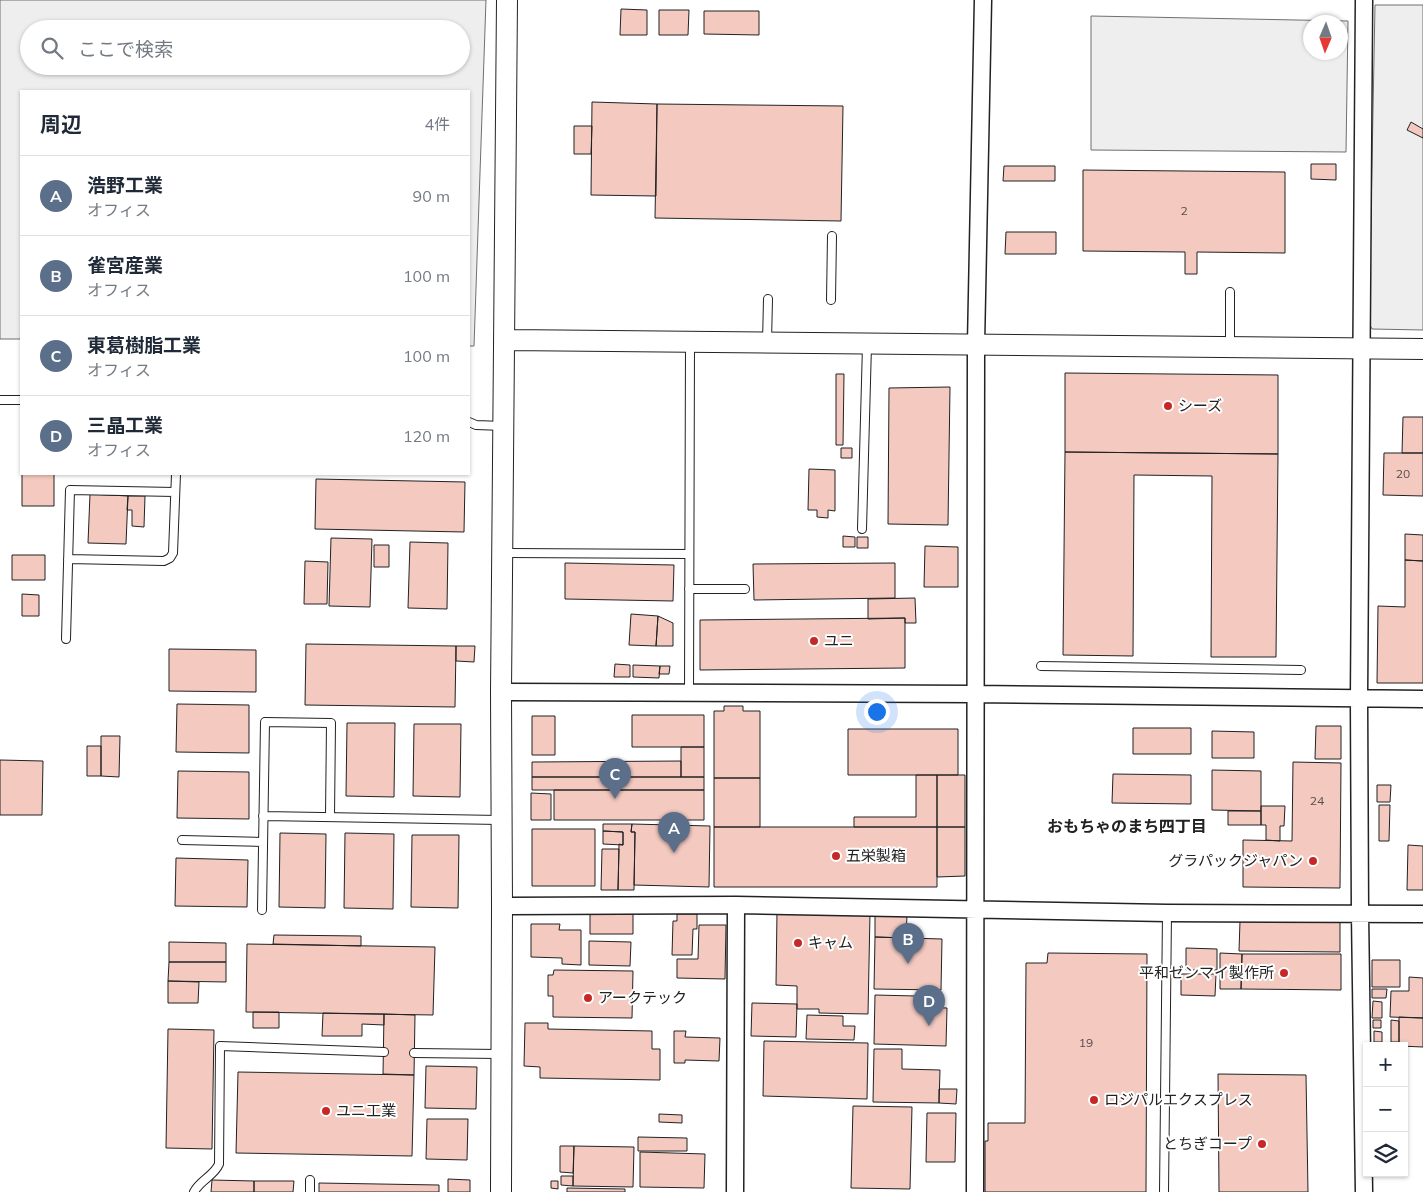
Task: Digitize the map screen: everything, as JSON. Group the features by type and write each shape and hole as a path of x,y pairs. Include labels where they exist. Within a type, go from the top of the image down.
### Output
{"street":[{"path":"501,1192 501,692 507,0"},
{"path":"974,1192 976,344 983,0"},
{"path":"1364,0 1359,698 1364,1192"},
{"path":"504,340 1423,349"},
{"path":"501,692 974,694 1423,699"},
{"path":"502,906 736,905 1167,913 1423,914"},
{"path":"735,1192 736,905"}],"lane":[{"path":"831,300 832,236"},
{"path":"1230,292 1230,347"},
{"path":"768,299 768,342"},
{"path":"689,693 690,342"},
{"path":"862,529 867,343"},
{"path":"0,400 20,400"},
{"path":"470,422 476,425 503,426"},
{"path":"68,559 164,561 170,558 173,554 176,475"},
{"path":"66,639 70,490 175,492"},
{"path":"502,553 689,554"},
{"path":"689,589 745,589"},
{"path":"1041,666 1301,670"},
{"path":"262,910 265,722 331,723 330,817"},
{"path":"263,816 502,820"},
{"path":"182,840 263,842"},
{"path":"1164,1192 1167,913"},
{"path":"194,1192 200,1182 216,1171 219,1164 220,1046 384,1052"},
{"path":"414,1053 502,1054"},
{"path":"310,1180 310,1192"}],"shaded area":[{"path":"0,0 486,0 474,346 470,346 470,90 20,90 20,339 0,339"},
{"path":"1375,5 1423,5 1423,330 1372,329 1369,323"},
{"path":"1091,16 1303,20 1303,60 1347,60 1346,152 1091,150"}],"building":[{"path":"621,9 647,10 647,35 620,35"},
{"path":"659,10 689,10 688,35 659,35"},
{"path":"704,11 759,11 759,35 704,34"},
{"path":"592,102 657,104 656,196 591,195"},
{"path":"657,104 843,106 841,221 655,218"},
{"path":"1411,122 1423,129 1423,138 1407,130"},
{"path":"574,126 592,126 591,154 574,154"},
{"path":"1311,164 1336,164 1336,180 1311,179"},
{"path":"1004,166 1055,166 1055,181 1003,181"},
{"path":"1083,170 1285,172 1285,253 1197,252 1197,274 1185,274 1185,252 1083,251"},
{"path":"1006,232 1056,232 1056,254 1005,254"},
{"path":"1065,373 1278,375 1278,454 1065,452"},
{"path":"836,374 844,374 843,445 836,445"},
{"path":"950,387 948,525 888,524 889,388"},
{"path":"1403,417 1423,417 1423,453 1402,453"},
{"path":"841,448 852,448 852,458 841,458"},
{"path":"1065,452 1278,454 1276,657 1211,657 1212,476 1134,475 1133,656 1063,655"},
{"path":"1384,453 1423,453 1423,496 1383,495"},
{"path":"809,469 835,470 835,511 828,510 828,518 817,517 817,510 808,510"},
{"path":"22,475 54,475 54,506 22,506"},
{"path":"316,479 465,482 464,532 315,529"},
{"path":"90,494 128,496 126,544 88,543"},
{"path":"128,496 145,496 144,527 132,526 132,510 127,510"},
{"path":"1405,534 1423,535 1423,561 1405,560"},
{"path":"843,536 855,537 855,547 843,547"},
{"path":"857,537 868,537 868,548 857,548"},
{"path":"331,538 372,539 370,607 329,606"},
{"path":"410,542 448,543 447,609 408,608"},
{"path":"374,545 389,545 389,567 374,567"},
{"path":"925,546 958,547 958,587 924,587"},
{"path":"12,555 45,555 45,580 12,580"},
{"path":"1405,560 1423,561 1423,683 1377,683 1378,606 1405,607"},
{"path":"305,561 328,562 327,604 304,604"},
{"path":"565,563 674,565 673,601 565,599"},
{"path":"895,563 895,598 754,600 753,564"},
{"path":"22,594 39,595 39,616 22,616"},
{"path":"915,598 916,623 905,623 905,618 868,619 868,599"},
{"path":"631,614 658,616 656,646 629,645"},
{"path":"658,616 673,623 673,646 656,646"},
{"path":"905,618 905,668 700,670 700,620"},
{"path":"306,644 456,646 455,707 305,705"},
{"path":"456,646 475,646 474,662 456,661"},
{"path":"169,649 256,650 256,692 169,691"},
{"path":"615,664 630,665 630,677 614,677"},
{"path":"633,665 660,666 659,678 633,677"},
{"path":"660,666 670,666 669,674 659,674"},
{"path":"177,704 249,705 249,753 176,752"},
{"path":"724,706 743,706 743,711 760,711 760,778 714,778 714,711 724,711"},
{"path":"632,715 704,715 704,747 632,747"},
{"path":"532,716 555,716 555,755 532,755"},
{"path":"347,723 395,723 394,797 346,796"},
{"path":"414,724 461,724 460,797 413,796"},
{"path":"1316,726 1341,726 1341,759 1315,759"},
{"path":"1133,728 1191,728 1191,754 1133,754"},
{"path":"848,729 958,729 958,775 848,775"},
{"path":"1212,731 1254,732 1254,758 1212,758"},
{"path":"101,736 120,736 119,777 101,776"},
{"path":"87,746 101,746 101,776 87,776"},
{"path":"681,747 704,747 704,777 681,777"},
{"path":"0,760 43,761 42,815 0,815"},
{"path":"681,761 681,777 532,777 532,762"},
{"path":"1293,762 1341,763 1340,888 1243,887 1243,840 1292,841"},
{"path":"1212,770 1261,771 1261,811 1212,810"},
{"path":"178,771 249,772 249,819 177,818"},
{"path":"1113,774 1191,775 1191,804 1112,803"},
{"path":"916,775 937,775 937,827 854,827 854,817 916,817"},
{"path":"937,775 965,775 965,827 937,827"},
{"path":"532,777 704,777 704,790 532,790"},
{"path":"714,778 760,778 760,827 714,827"},
{"path":"1377,785 1391,785 1390,802 1377,802"},
{"path":"554,790 704,790 704,820 554,820"},
{"path":"531,793 551,794 551,820 531,820"},
{"path":"1379,805 1390,805 1389,841 1379,841"},
{"path":"1261,806 1285,806 1284,826 1280,826 1280,841 1266,840 1266,825 1261,825"},
{"path":"1228,811 1261,811 1261,825 1228,825"},
{"path":"603,824 632,824 631,832 635,832 634,890 618,890 619,844 623,845 623,832 603,831"},
{"path":"632,824 710,826 709,887 634,885 635,832 631,832"},
{"path":"714,827 937,827 937,887 714,887"},
{"path":"937,827 965,827 965,876 937,877"},
{"path":"532,829 595,829 595,886 532,886"},
{"path":"603,831 623,832 623,845 603,844"},
{"path":"280,833 326,834 325,908 279,907"},
{"path":"345,833 394,834 393,909 344,908"},
{"path":"412,835 459,835 458,908 411,907"},
{"path":"1408,845 1423,846 1423,890 1407,890"},
{"path":"602,849 619,849 618,890 601,890"},
{"path":"176,858 248,860 247,907 175,906"},
{"path":"777,911 870,913 868,1014 819,1013 819,1009 797,1009 797,986 776,985"},
{"path":"590,914 633,914 633,934 590,934"},
{"path":"677,914 697,914 697,929 693,929 692,955 672,955 673,921 677,921"},
{"path":"875,914 907,915 906,938 875,937"},
{"path":"1240,921 1340,922 1340,952 1239,951"},
{"path":"531,924 560,924 559,930 581,930 581,965 562,964 562,958 531,957"},
{"path":"699,925 726,925 725,979 677,978 677,959 698,959"},
{"path":"274,935 361,936 361,946 273,944"},
{"path":"875,937 942,939 941,990 874,989"},
{"path":"589,941 631,942 630,966 589,965"},
{"path":"169,942 226,943 226,962 169,962"},
{"path":"247,944 435,947 433,1015 246,1012"},
{"path":"1186,948 1217,949 1217,970 1186,970"},
{"path":"1048,953 1147,954 1146,1192 985,1192 985,1141 988,1141 988,1123 1025,1123 1026,963 1047,963"},
{"path":"1220,953 1242,954 1241,989 1220,989"},
{"path":"1242,954 1341,954 1341,990 1241,989"},
{"path":"1372,960 1400,960 1400,987 1372,987"},
{"path":"169,962 226,962 226,982 168,981"},
{"path":"554,970 633,971 632,1018 553,1017 553,996 548,996 548,975 553,975"},
{"path":"1181,974 1216,974 1215,996 1181,995"},
{"path":"1409,977 1423,978 1423,1018 1390,1017 1391,991 1409,991"},
{"path":"168,981 199,982 198,1003 168,1003"},
{"path":"1372,989 1387,989 1386,998 1372,998"},
{"path":"875,995 916,996 916,1007 947,1008 946,1046 874,1044"},
{"path":"1373,1001 1382,1002 1382,1018 1372,1018"},
{"path":"752,1003 797,1004 796,1037 751,1036"},
{"path":"253,1012 279,1012 279,1028 253,1028"},
{"path":"323,1013 384,1014 384,1025 362,1024 362,1036 322,1036"},
{"path":"384,1014 415,1015 414,1075 383,1074"},
{"path":"807,1015 843,1016 843,1026 855,1026 854,1040 806,1039"},
{"path":"1399,1017 1423,1018 1423,1047 1408,1046 1408,1042 1399,1042"},
{"path":"1373,1020 1381,1020 1381,1028 1373,1028"},
{"path":"1391,1020 1399,1021 1399,1042 1391,1042"},
{"path":"525,1023 548,1023 548,1029 652,1031 652,1049 660,1049 660,1080 540,1078 540,1067 524,1066"},
{"path":"168,1029 214,1030 212,1149 166,1148"},
{"path":"674,1031 686,1031 685,1037 720,1038 719,1061 685,1060 685,1063 674,1063"},
{"path":"1374,1031 1382,1032 1382,1042 1374,1042"},
{"path":"764,1041 868,1043 867,1099 763,1096"},
{"path":"874,1049 902,1049 902,1069 940,1070 939,1103 873,1102"},
{"path":"426,1066 477,1067 476,1109 425,1108"},
{"path":"238,1072 414,1075 412,1156 236,1153"},
{"path":"1218,1074 1306,1075 1308,1192 1219,1192"},
{"path":"939,1089 957,1089 956,1104 939,1103"},
{"path":"853,1106 912,1107 910,1189 851,1188"},
{"path":"927,1113 956,1113 955,1162 926,1162"},
{"path":"659,1114 682,1115 682,1123 659,1122"},
{"path":"427,1119 468,1119 467,1160 426,1159"},
{"path":"638,1137 687,1138 687,1151 638,1151"},
{"path":"560,1146 574,1146 573,1173 560,1172"},
{"path":"574,1146 634,1147 633,1187 573,1186"},
{"path":"640,1152 705,1154 704,1188 640,1187"},
{"path":"561,1176 573,1176 573,1186 561,1185"},
{"path":"448,1179 470,1180 470,1192 448,1192"},
{"path":"212,1180 254,1181 254,1192 211,1192"},
{"path":"254,1181 294,1181 293,1192 254,1192"},
{"path":"551,1181 558,1181 558,1189 551,1188"},
{"path":"319,1183 439,1185 439,1192 319,1192"},
{"path":"567,1188 625,1189 625,1192 567,1192"}],"place":[{"name":"シーズ","path":"1168,406"},
{"name":"ユニ","path":"814,641"},
{"name":"東葛樹脂工業","path":"615,799"},
{"name":"浩野工業","path":"674,853"},
{"name":"五栄製箱","path":"836,856"},
{"name":"グラパックジャパン","path":"1313,861"},
{"name":"キャム","path":"798,943"},
{"name":"雀宮産業","path":"908,964"},
{"name":"平和ゼンマイ製作所","path":"1284,973"},
{"name":"アークテック","path":"588,998"},
{"name":"三晶工業","path":"929,1026"},
{"name":"ロジパルエクスプレス","path":"1094,1100"},
{"name":"ユニ工業","path":"326,1111"},
{"name":"とちぎコープ","path":"1262,1144"}],"district":[{"name":"おもちゃのまち四丁目","path":"1127,826"}]}
